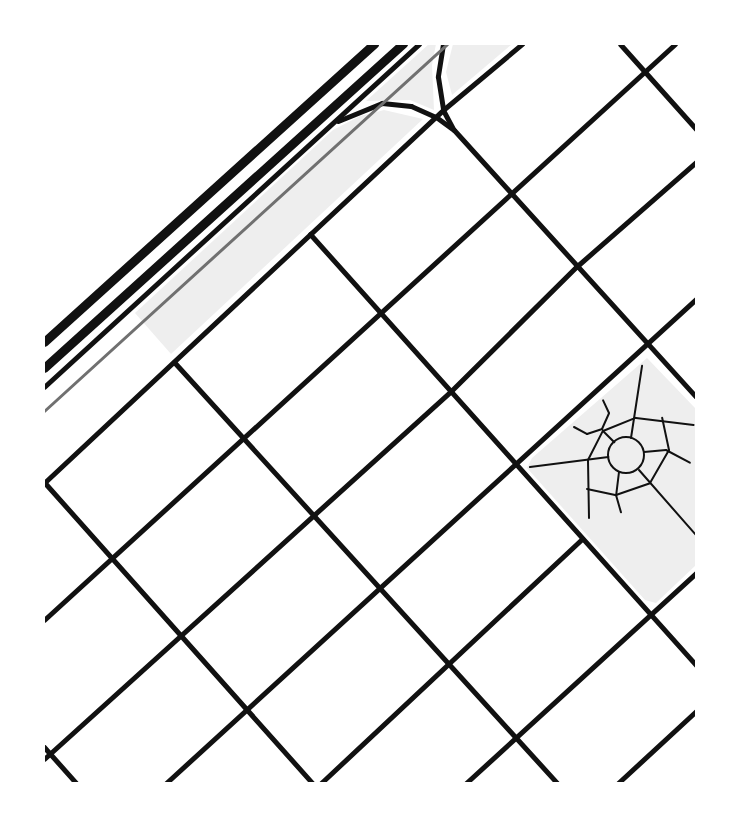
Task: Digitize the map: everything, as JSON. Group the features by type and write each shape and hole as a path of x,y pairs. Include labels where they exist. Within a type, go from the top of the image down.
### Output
{"highway":[{"path":"44,342 374,44"},
{"path":"44,368 403,44"}],"street":[{"path":"44,387 419,44"},
{"path":"442,44 438,77 443,110 454,130 696,397"},
{"path":"313,783 44,483 443,110 522,44"},
{"path":"620,44 696,129"},
{"path":"44,620 675,44"},
{"path":"328,127 358,110 382,103 411,106 436,117 454,130"},
{"path":"44,759 451,391 576,267 696,162"},
{"path":"310,234 696,665"},
{"path":"165,783 696,299"},
{"path":"174,362 558,783"},
{"path":"320,783 582,539"},
{"path":"465,783 696,573"},
{"path":"617,783 696,711"},
{"path":"44,747 77,783"}],"path":[{"path":"632,438 642,366"},
{"path":"589,518 588,460 609,413 603,400"},
{"path":"574,427 587,434 636,418 662,418 694,425"},
{"path":"587,489 616,495 650,483 669,450 662,418"},
{"path":"603,430 614,441"},
{"path":"614,441 632,438"},
{"path":"632,438 644,452"},
{"path":"608,457 614,441"},
{"path":"644,452 669,450 690,463"},
{"path":"638,469 644,452"},
{"path":"527,468 608,457"},
{"path":"608,457 619,472 616,495 621,512"},
{"path":"638,469 696,535"},
{"path":"619,472 638,469"}],"shaded area":[{"path":"429,44 436,44 432,65 434,110 410,100 366,101"},
{"path":"453,44 512,44 452,95 446,72"},
{"path":"384,110 423,119 171,354 135,313 333,130 360,116"},
{"path":"647,358 696,409 696,565 656,603 645,600 527,468 532,458"}],"railway":[{"path":"44,411 447,44"}]}
